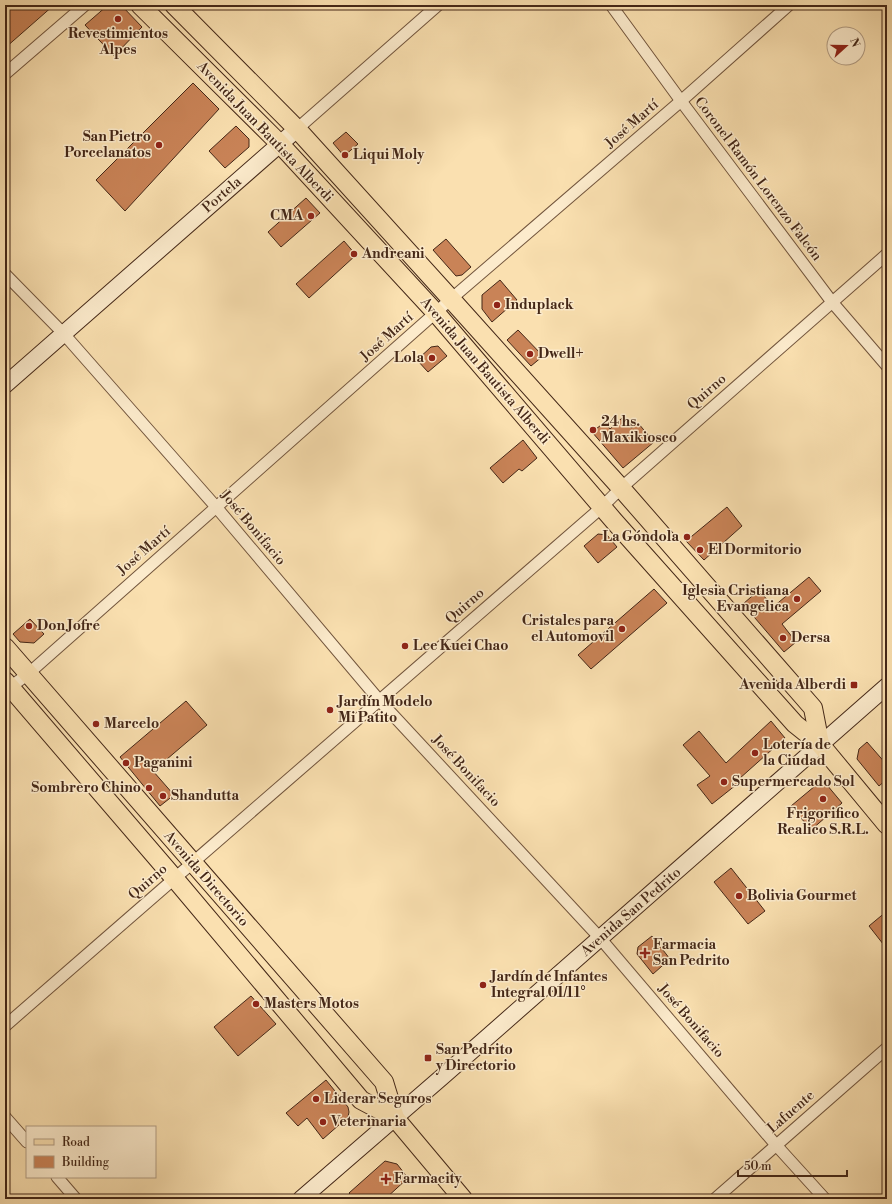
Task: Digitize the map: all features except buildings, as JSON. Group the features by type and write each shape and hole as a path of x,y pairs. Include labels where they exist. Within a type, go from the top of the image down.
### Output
{"main road":[{"name":"Avenida Juan Bautista Alberdi","path":"140,5 280,144 436,313 602,507 795,724 820,744 887,825"},
{"name":"Avenida Juan Bautista Alberdi","path":"174,5 297,129 621,488 813,708 820,744"},
{"name":"Portela","path":"5,385 297,129"},
{"name":"Avenida Directorio","path":"5,647 384,1082 395,1118"},
{"name":"Avenida Directorio","path":"7,686 175,879 361,1100 395,1118 463,1199"},
{"name":"Avenida San Pedrito","path":"301,1199 887,686"}],"street":[{"path":"5,74 85,5"},
{"name":"Portela","path":"297,129 438,5"},
{"name":"Coronel Ramón Lorenzo Falcón","path":"611,5 832,302 887,366"},
{"name":"José Martí","path":"7,686 28,674 436,313 681,101 789,5"},
{"name":"Quirno","path":"5,1026 602,507 621,488 887,254"},
{"name":"José Bonifacio","path":"5,274 63,333 217,508 379,700 600,938 776,1145 825,1199"},
{"name":"Lafuente","path":"715,1199 887,1048"},
{"path":"5,1117 26,1141"},
{"path":"58,1178 76,1199"}],"place":[{"name":"Revestimientos Alpes","path":"118,19"},
{"name":"San Pietro Porcelanatos","path":"159,145"},
{"name":"Liqui Moly","path":"345,155"},
{"name":"CMA","path":"311,216"},
{"name":"Andreani","path":"354,254"},
{"name":"Induplack","path":"497,305"},
{"name":"Dwell+","path":"530,354"},
{"name":"Lola","path":"432,358"},
{"name":"24 hs. Maxikiosco","path":"593,430"},
{"name":"La Góndola","path":"687,537"},
{"name":"El Dormitorio","path":"700,550"},
{"name":"Iglesia Cristiana Evangelica","path":"797,599"},
{"name":"Don Jofre","path":"29,626"},
{"name":"Cristales para el Automovil","path":"622,629"},
{"name":"Dersa","path":"783,638"},
{"name":"Lee Kuei Chao","path":"405,646"},
{"name":"Avenida Alberdi","path":"854,685"},
{"name":"Jardín Modelo Mi Patito","path":"330,710"},
{"name":"Marcelo","path":"96,724"},
{"name":"Lotería de la Ciudad","path":"755,753"},
{"name":"Paganini","path":"126,763"},
{"name":"Supermercado Sol","path":"724,782"},
{"name":"Sombrero Chino","path":"149,788"},
{"name":"Shandutta","path":"163,796"},
{"name":"Frigorifico Realico S.R.L.","path":"823,799"},
{"name":"Bolivia Gourmet","path":"739,896"},
{"name":"Farmacia San Pedrito","path":"645,953"},
{"name":"Jardín de Infantes Integral 01/11°","path":"483,985"},
{"name":"Masters Motos","path":"256,1004"},
{"name":"San Pedrito y Directorio","path":"428,1058"},
{"name":"Liderar Seguros","path":"316,1099"},
{"name":"Veterinaria","path":"323,1122"},
{"name":"Farmacity","path":"386,1179"}]}
